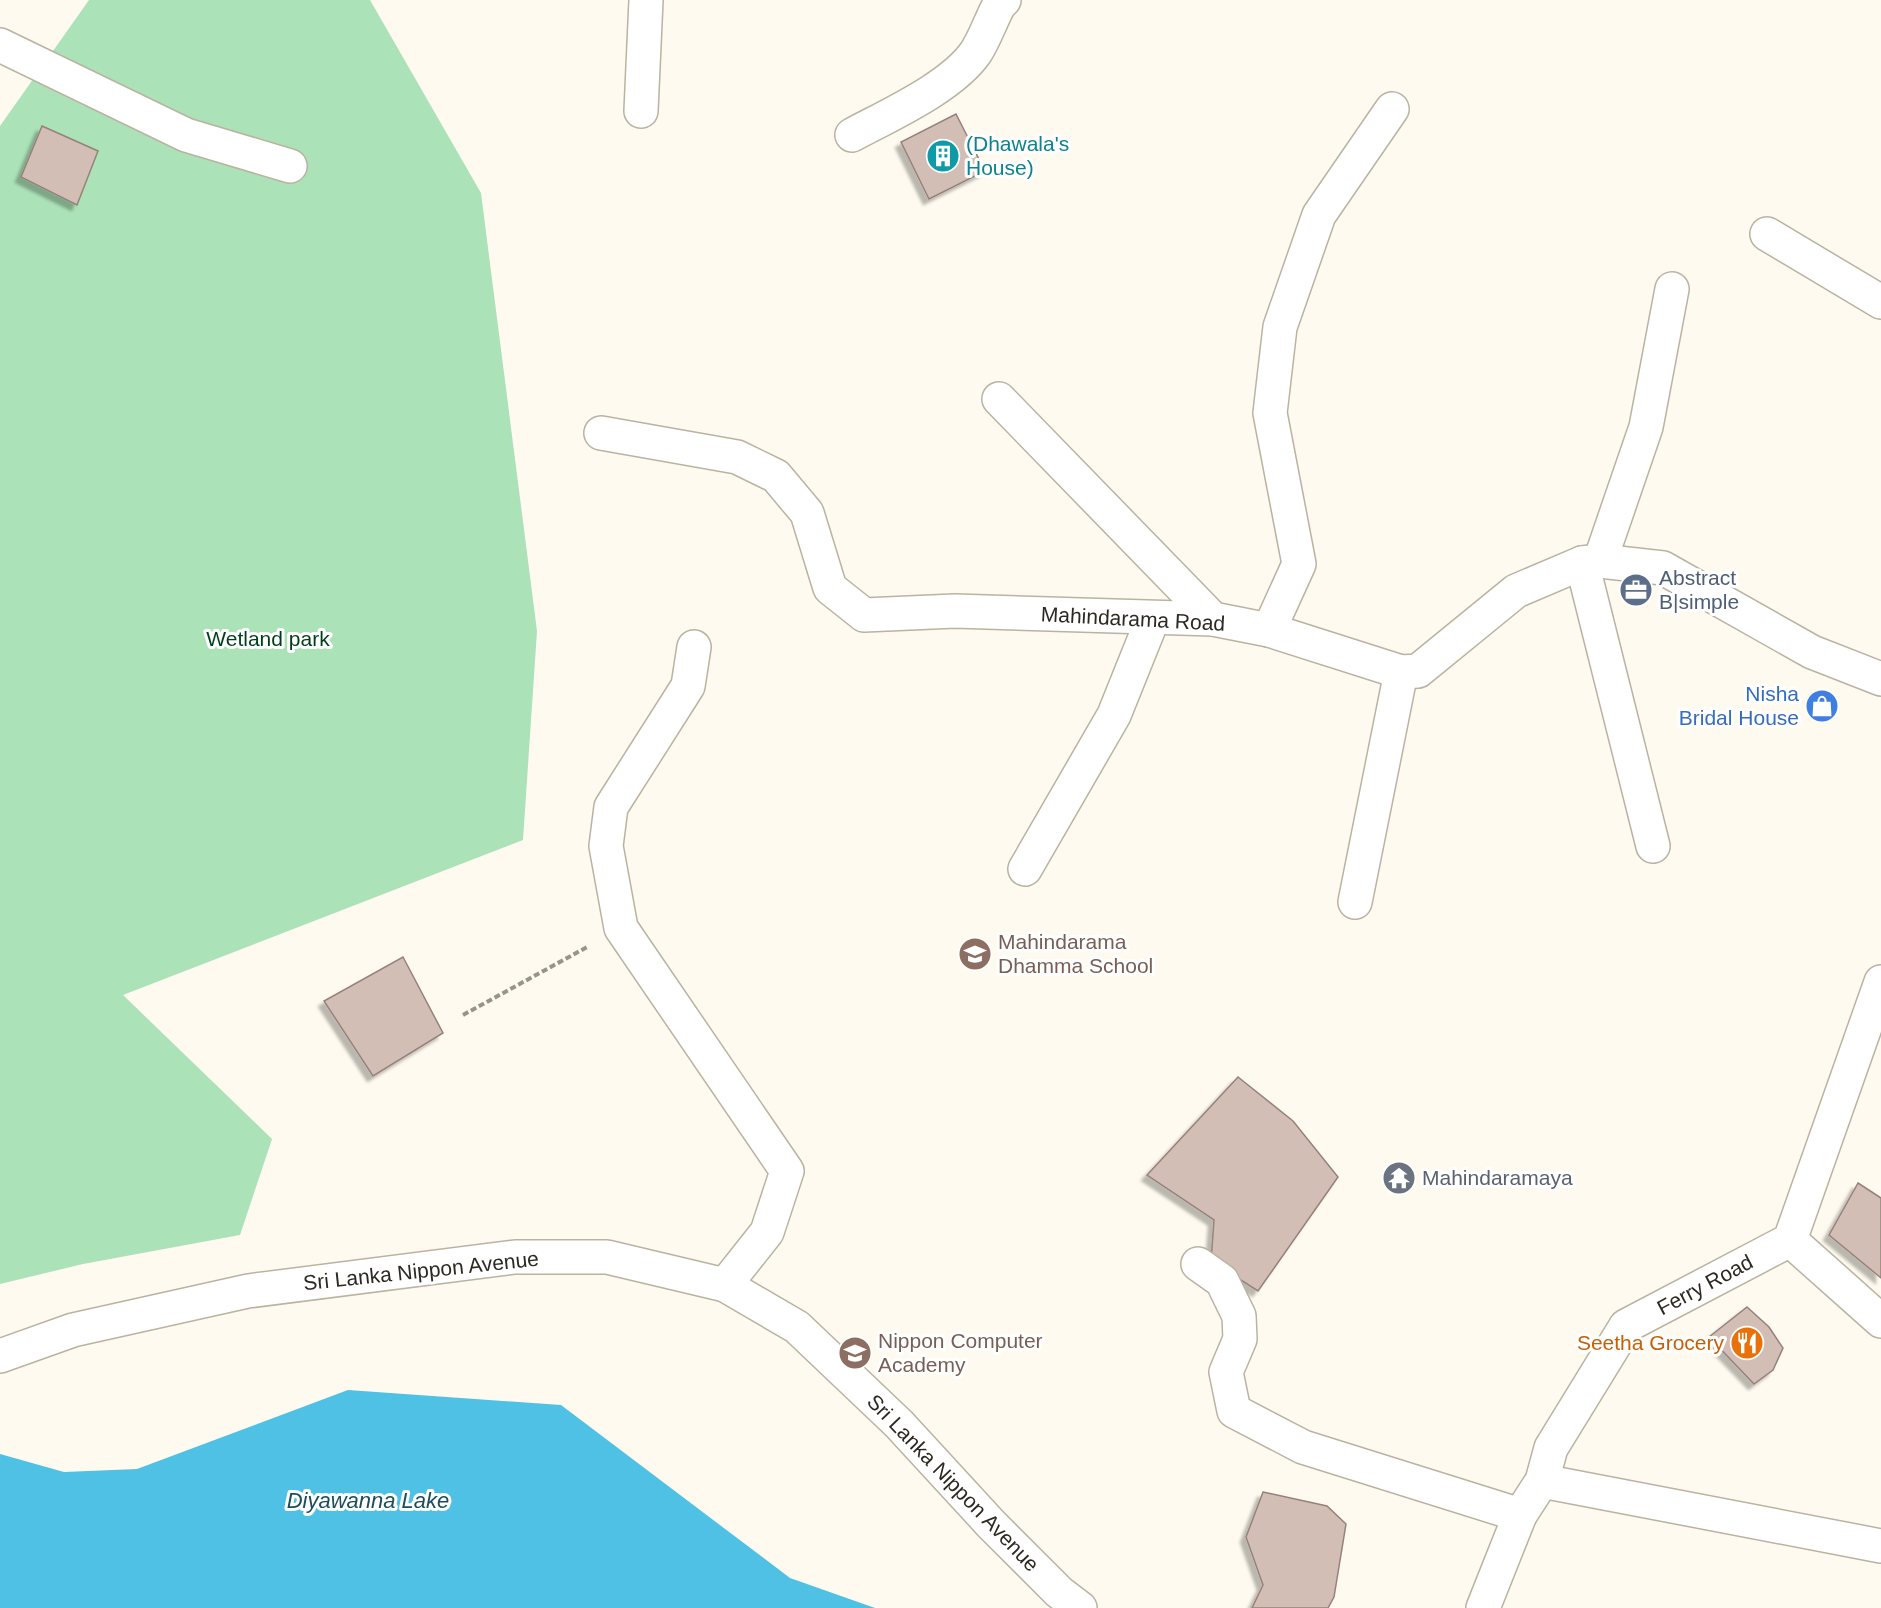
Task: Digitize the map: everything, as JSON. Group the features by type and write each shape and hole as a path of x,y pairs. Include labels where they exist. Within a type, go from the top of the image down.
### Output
{"street":[{"path":"641,111 646,0"},
{"path":"852,135 952,77 975,52 1004,0"},
{"path":"0,45 186,135 290,166"},
{"path":"1269,630 1299,564 1270,413 1280,327 1318,215 1392,109"},
{"path":"1767,234 1881,303"},
{"path":"1653,846 1591,562 1646,427 1672,289"},
{"path":"999,399 1213,619"},
{"name":"Mahindarama Road","path":"601,433 737,457 776,476 807,513 830,588 864,615 955,611 1213,619 1269,630 1401,672"},
{"path":"1355,902 1401,672 1418,671 1516,591 1591,562 1663,568 1812,652 1881,679"},
{"path":"1025,869 1114,714 1153,618"},
{"path":"694,647 688,686 611,807 606,846 621,928 787,1171 767,1232 724,1285"},
{"path":"1881,982 1790,1240 1881,1321"},
{"name":"Ferry Road","path":"1483,1608 1520,1515 1542,1481 1551,1448 1626,1326 1790,1240"},
{"name":"Sri Lanka Nippon Avenue","path":"0,1356 73,1330 248,1291 515,1257 607,1257 724,1285 797,1327 899,1424 991,1524 1059,1592 1080,1608"},
{"path":"1198,1264 1222,1281 1239,1316 1240,1340 1227,1372 1234,1411 1304,1447 1520,1515"},
{"path":"1542,1481 1881,1546"}],"path":[{"path":"463,1015 621,928"}],"green space":[{"name":"Wetland park","path":"89,0 370,0 481,193 537,631 523,840 123,995 272,1139 240,1235 83,1264 0,1284 0,126"}],"water":[{"name":"Diyawanna Lake","path":"348,1390 561,1405 790,1578 875,1608 0,1608 0,1454 64,1472 137,1469"}],"building":[{"name":"(Dhawala's House)","path":"956,114 985,171 929,199 901,142"},
{"path":"42,126 98,151 77,205 21,177"},
{"path":"403,957 443,1033 373,1076 324,1001"},
{"path":"1238,1077 1293,1121 1338,1177 1258,1291 1211,1261 1214,1220 1147,1175"},
{"path":"1858,1183 1881,1198 1881,1278 1829,1235"},
{"name":"Seetha Grocery","path":"1747,1307 1769,1327 1783,1348 1773,1370 1754,1384 1709,1337"},
{"path":"1263,1492 1327,1506 1346,1524 1334,1597 1328,1608 1252,1608 1263,1585 1246,1537"}],"place":[{"name":"(Dhawala's House)","path":"943,156"},
{"name":"Abstract B|simple","path":"1636,590"},
{"name":"Nisha Bridal House","path":"1822,706"},
{"name":"Mahindarama Dhamma School","path":"975,954"},
{"name":"Mahindaramaya","path":"1399,1178"},
{"name":"Seetha Grocery","path":"1747,1343"},
{"name":"Nippon Computer Academy","path":"855,1353"}]}
